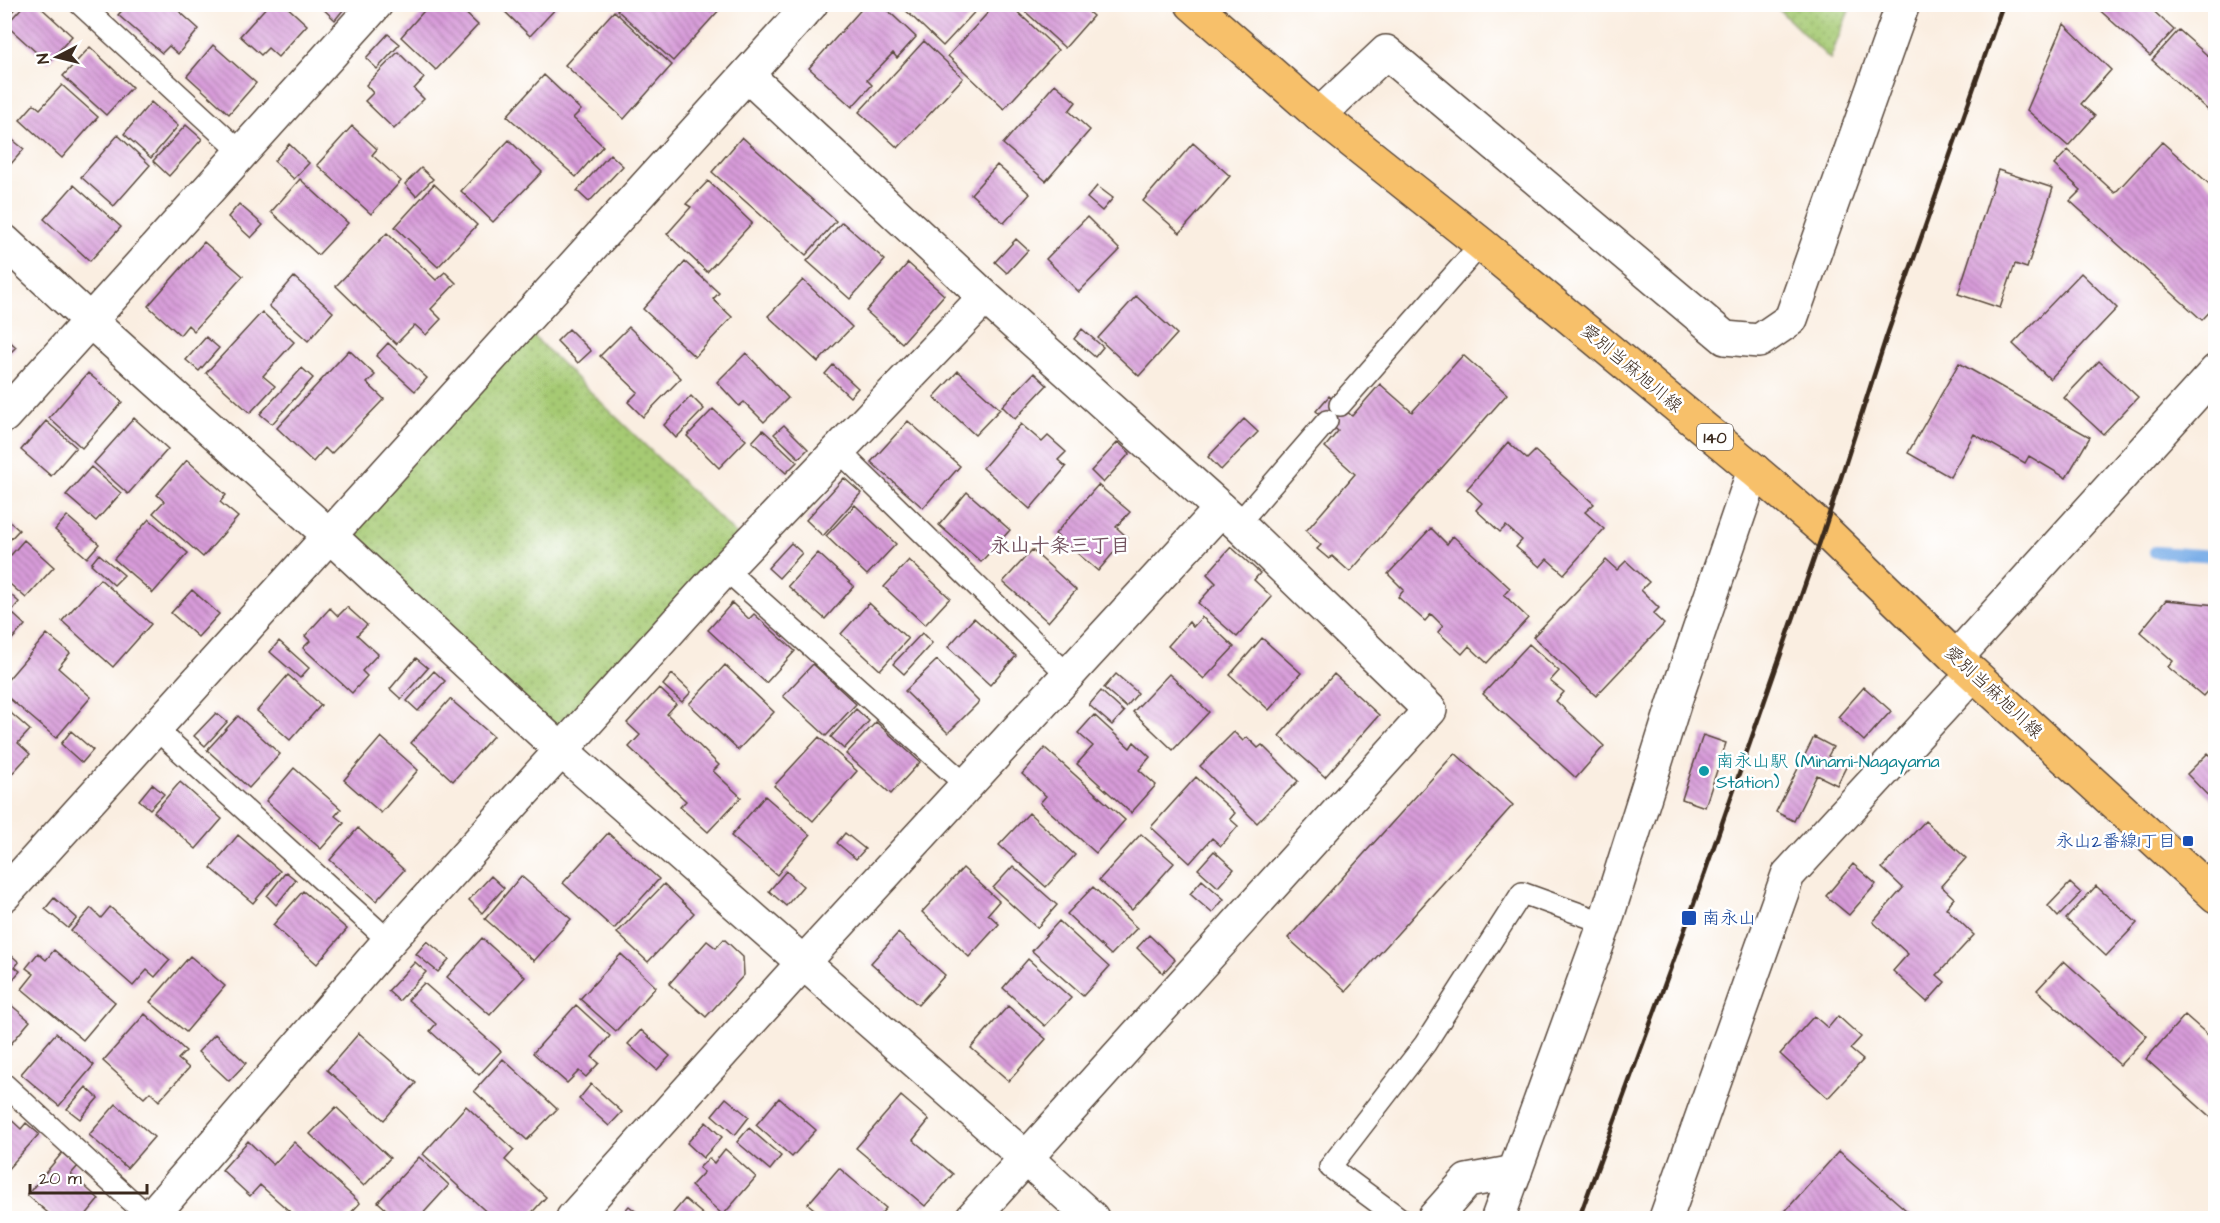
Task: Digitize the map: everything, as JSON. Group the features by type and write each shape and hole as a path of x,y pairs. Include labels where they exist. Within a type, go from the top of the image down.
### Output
{"main road":[{"name":"愛別当麻旭川線","path":"1192,4 1319,115 1481,244 1824,530 1964,666 2216,896"}],"street":[{"path":"4,416 376,4"},
{"path":"4,895 812,4"},
{"path":"1319,115 1386,52 1725,338 1760,340 1791,319 1903,4"},
{"path":"747,75 985,297 1229,516 1430,710 972,1218"},
{"path":"4,241 330,536 562,751 1092,1218"},
{"path":"150,1218 389,941 725,568 985,297"},
{"path":"1666,1218 1788,875 2216,371"},
{"path":"1498,1218 1605,923 1674,704 1754,470"},
{"path":"573,1218 803,963 1068,675 1229,516"},
{"path":"1434,1218 1467,1181 1515,1172"}],"lane":[{"path":"80,4 241,152"},
{"path":"1229,516 1334,413 1481,244"},
{"path":"838,450 1068,675"},
{"path":"725,568 967,786"},
{"path":"156,729 389,941"},
{"path":"1399,1218 1330,1167 1425,1044 1522,892 1605,923"},
{"path":"4,1084 150,1218"}],"green space":[{"path":"1774,5 1851,5 1830,59"},
{"path":"522,325 747,545 562,751 330,536"}],"building":[{"path":"4,4 19,4 4,21"},
{"path":"25,4 37,4 72,36 48,63 6,25"},
{"path":"128,4 171,4 199,29 178,54 169,46 162,53 118,15"},
{"path":"269,4 284,4 307,25 278,57 268,48 261,55 240,36"},
{"path":"318,4 348,4 335,20"},
{"path":"430,4 456,4 478,25 436,70 401,37"},
{"path":"497,4 560,4 530,36"},
{"path":"622,4 717,4 721,8 673,61 617,10"},
{"path":"866,4 881,4 916,37 897,58 893,53 867,80 872,85 852,107 809,68"},
{"path":"899,4 982,4 943,46"},
{"path":"996,4 1009,4 1058,50 1004,109 948,56"},
{"path":"1017,4 1080,4 1093,16 1065,48"},
{"path":"2093,4 2146,4 2174,30 2150,56"},
{"path":"614,11 672,65 624,119 565,65"},
{"path":"2064,24 2111,70 2081,104 2095,116 2068,146 2027,110"},
{"path":"2179,30 2216,63 2216,107 2210,112 2152,60"},
{"path":"388,34 400,44 377,69 366,58"},
{"path":"924,41 963,78 898,148 859,112"},
{"path":"213,45 256,83 229,114 187,76"},
{"path":"90,47 132,87 106,115 63,76"},
{"path":"398,52 424,78 414,89 424,99 394,129 365,101 373,93 366,85"},
{"path":"544,75 581,110 573,118 603,146 576,177 507,116"},
{"path":"1055,84 1076,102 1069,111 1090,130 1046,181 1003,144"},
{"path":"62,85 98,117 62,158 20,120 34,104 40,109"},
{"path":"151,102 178,126 151,158 124,134"},
{"path":"186,125 202,139 169,176 153,161"},
{"path":"352,126 377,149 372,155 401,181 371,214 317,165"},
{"path":"4,133 24,149 10,165 4,160"},
{"path":"118,135 150,165 114,206 81,177"},
{"path":"742,137 836,221 806,255 712,172"},
{"path":"509,140 542,172 493,222 461,191"},
{"path":"2162,142 2216,190 2216,270 2211,275 2216,279 2216,305 2202,320 2070,201 2081,190 2054,165 2068,150 2115,193"},
{"path":"1193,143 1230,176 1180,233 1143,201"},
{"path":"289,144 309,163 294,179 274,161"},
{"path":"610,154 623,166 589,202 577,191"},
{"path":"997,165 1030,194 1004,223 971,194"},
{"path":"421,168 433,179 416,196 405,184"},
{"path":"1998,170 2053,188 2027,268 2015,264 2000,308 1958,294"},
{"path":"300,179 348,223 318,255 271,212"},
{"path":"708,181 752,223 707,272 667,234 691,207 686,204"},
{"path":"434,184 477,225 438,267 395,227"},
{"path":"74,185 121,227 90,261 44,219"},
{"path":"1097,186 1113,198 1102,211 1087,198"},
{"path":"239,204 263,225 251,238 228,217"},
{"path":"1087,217 1120,250 1079,292 1046,259"},
{"path":"842,222 885,260 850,299 807,261"},
{"path":"387,233 436,280 445,272 456,283 431,309 441,319 426,335 415,325 396,344 336,286"},
{"path":"1016,239 1028,250 1007,273 995,262"},
{"path":"204,242 243,276 194,331 188,325 180,335 148,306"},
{"path":"685,262 719,293 713,299 732,317 695,357 643,309"},
{"path":"908,263 944,295 902,343 866,311"},
{"path":"2081,273 2117,308 2050,379 2013,344"},
{"path":"294,277 333,312 308,341 269,306"},
{"path":"803,280 852,327 818,362 768,316"},
{"path":"1136,296 1177,334 1139,376 1098,338"},
{"path":"262,312 294,342 263,376 275,386 250,413 206,373"},
{"path":"629,327 681,378 643,417 628,402 638,392 600,356"},
{"path":"569,329 591,351 578,363 557,341"},
{"path":"1082,329 1103,347 1095,357 1074,339"},
{"path":"4,336 16,347 4,359"},
{"path":"206,337 219,348 199,371 186,360"},
{"path":"388,343 427,378 415,391 376,356"},
{"path":"349,350 375,375 367,383 384,399 331,454 325,448 313,462 277,428"},
{"path":"746,353 788,398 764,422 744,402 739,406 717,382"},
{"path":"1463,355 1507,394 1350,572 1332,556 1329,559 1317,549 1321,545 1306,531 1355,474 1325,447 1338,431 1316,411 1329,396 1352,416 1380,384 1412,412"},
{"path":"2099,361 2138,397 2103,434 2064,398"},
{"path":"1959,363 2090,437 2066,478 2029,456 2025,463 1974,434 1950,477 1908,453"},
{"path":"833,365 858,388 850,397 825,374"},
{"path":"302,368 313,378 272,424 260,414"},
{"path":"958,371 1000,409 975,435 934,397"},
{"path":"88,373 122,402 82,448 49,418"},
{"path":"1034,373 1047,385 1015,419 1002,406"},
{"path":"691,396 704,409 676,438 664,425"},
{"path":"713,409 746,440 719,468 687,436"},
{"path":"134,418 168,449 128,494 94,463"},
{"path":"1244,419 1258,432 1221,470 1208,457"},
{"path":"46,421 76,447 51,476 21,450"},
{"path":"908,421 960,466 923,508 871,462"},
{"path":"1021,424 1042,442 1048,436 1066,452 1058,460 1066,467 1030,509 983,468"},
{"path":"784,425 808,449 799,458 774,434"},
{"path":"763,430 797,462 786,473 752,442"},
{"path":"1118,442 1130,453 1103,483 1091,471"},
{"path":"1508,442 1527,459 1535,451 1594,504 1585,512 1604,529 1564,574 1547,559 1540,567 1516,547 1522,540 1506,526 1500,532 1476,510 1482,503 1467,489"},
{"path":"187,460 226,495 220,502 238,517 203,557 153,513 164,501 157,495"},
{"path":"91,467 121,493 96,521 66,495"},
{"path":"844,478 861,493 823,536 806,520"},
{"path":"1098,485 1130,512 1116,527 1127,537 1098,571 1055,534"},
{"path":"967,492 1010,530 981,562 939,525"},
{"path":"855,505 896,544 867,575 826,536"},
{"path":"67,516 99,544 87,558 55,530"},
{"path":"4,517 19,530 4,546"},
{"path":"149,519 188,553 153,593 114,559"},
{"path":"1431,528 1447,544 1453,536 1510,588 1504,595 1528,618 1487,663 1469,646 1462,654 1438,632 1443,626 1431,614 1425,621 1398,597 1404,590 1388,574"},
{"path":"24,540 54,567 26,598 4,579 4,563"},
{"path":"791,543 802,553 779,578 768,568"},
{"path":"1231,547 1260,573 1254,580 1272,597 1237,637 1198,603 1216,583 1207,574"},
{"path":"1032,550 1076,590 1048,622 1003,582"},
{"path":"818,553 854,586 825,619 788,586"},
{"path":"99,554 124,575 114,585 91,564"},
{"path":"909,560 950,598 925,625 884,587"},
{"path":"1606,560 1617,570 1626,561 1649,582 1641,590 1659,608 1653,614 1664,624 1596,696 1533,637"},
{"path":"100,579 151,624 113,667 62,621"},
{"path":"4,589 19,602 11,612 25,625 4,648"},
{"path":"192,590 219,614 198,637 171,613"},
{"path":"2166,600 2216,605 2216,681 2203,696 2168,667 2173,661 2140,632"},
{"path":"732,603 749,619 754,614 795,651 766,683 708,630"},
{"path":"869,603 908,639 880,670 841,634"},
{"path":"347,607 367,625 357,635 378,654 362,671 367,676 352,693 303,648 310,641 305,636 330,608 338,616"},
{"path":"1202,617 1234,647 1204,679 1168,646 1189,622 1193,627"},
{"path":"974,618 1016,656 990,685 948,647"},
{"path":"922,633 932,643 904,674 893,664"},
{"path":"47,634 70,653 58,668 91,697 56,738 4,694 4,684"},
{"path":"1262,638 1301,673 1269,710 1230,675"},
{"path":"279,641 309,668 300,678 270,652"},
{"path":"1529,644 1559,671 1550,681 1564,692 1556,701 1604,746 1576,778 1483,694"},
{"path":"416,658 428,668 401,699 390,689"},
{"path":"937,660 979,702 948,733 905,691"},
{"path":"813,664 856,704 826,736 783,696"},
{"path":"725,665 774,712 738,750 689,704"},
{"path":"434,671 445,681 418,711 407,701"},
{"path":"672,674 691,692 682,702 663,685"},
{"path":"1116,674 1138,693 1126,707 1104,688"},
{"path":"1169,674 1209,712 1173,750 1133,712"},
{"path":"1334,674 1379,715 1325,777 1279,736"},
{"path":"288,675 321,705 290,740 257,711"},
{"path":"1864,687 1891,711 1864,741 1838,717"},
{"path":"659,688 676,704 667,714 719,765 713,771 741,797 708,832 680,807 686,801 629,747 640,735 627,723"},
{"path":"1101,691 1124,712 1112,725 1089,705"},
{"path":"450,699 493,736 453,781 411,743"},
{"path":"4,707 30,730 18,743 30,754 7,779 4,777"},
{"path":"856,709 869,721 844,749 831,737"},
{"path":"216,713 227,722 205,746 194,736"},
{"path":"1094,715 1130,748 1134,742 1150,757 1139,770 1156,785 1131,813 1077,764 1093,746 1078,733"},
{"path":"238,716 280,754 249,788 207,750"},
{"path":"876,722 920,762 891,794 846,754"},
{"path":"71,731 93,750 82,763 61,744"},
{"path":"1234,732 1243,741 1247,737 1258,748 1262,745 1298,781 1257,823 1200,766"},
{"name":"南永山駅 (Minami-Nagayama Station)","path":"1703,735 1726,743 1705,807 1682,799"},
{"path":"381,737 418,770 381,813 344,780"},
{"path":"819,737 857,771 813,821 774,786"},
{"path":"1814,737 1833,747 1828,756 1847,765 1837,785 1817,775 1794,821 1776,812"},
{"path":"1045,748 1125,820 1096,853 1040,803 1046,796 1022,774"},
{"path":"1455,753 1513,805 1346,991 1288,938"},
{"path":"2208,753 2216,761 2216,804 2187,774"},
{"path":"294,768 341,809 335,816 344,823 321,849 266,801"},
{"path":"1196,777 1235,813 1230,819 1238,826 1221,846 1212,838 1190,863 1151,827"},
{"path":"180,782 222,819 196,849 154,812"},
{"path":"152,784 164,794 150,809 139,800"},
{"path":"765,796 810,835 777,875 731,836"},
{"path":"1029,813 1075,855 1046,887 999,845"},
{"path":"1925,821 1966,858 1941,886 1954,898 1946,908 1974,935 1937,975 1945,982 1927,1002 1893,971 1908,954 1873,922 1903,888 1882,868"},
{"path":"358,828 404,870 376,901 330,860"},
{"path":"608,833 659,879 614,929 563,883"},
{"path":"845,833 865,849 856,859 837,843"},
{"path":"1141,834 1174,863 1132,910 1099,880"},
{"path":"238,835 280,871 253,903 211,868"},
{"path":"1214,851 1234,869 1218,887 1198,869"},
{"path":"1853,864 1876,884 1849,915 1826,896"},
{"path":"1013,866 1057,905 1037,928 993,888"},
{"path":"963,868 999,901 988,914 999,924 969,957 922,912"},
{"path":"786,871 803,886 786,906 769,891"},
{"path":"286,872 296,880 276,905 267,896"},
{"path":"491,876 504,888 482,913 469,900"},
{"path":"521,876 571,919 534,961 485,919"},
{"path":"1202,880 1224,899 1212,913 1190,894"},
{"path":"2070,883 2081,893 2058,917 2048,906"},
{"path":"664,884 694,913 648,962 617,933"},
{"path":"2096,886 2137,923 2106,956 2066,919"},
{"path":"1093,887 1137,928 1111,955 1067,914"},
{"path":"303,891 347,929 317,964 273,925"},
{"path":"54,898 77,918 68,928 45,909"},
{"path":"110,907 170,960 155,977 147,970 133,986 71,931 91,908 101,918"},
{"path":"1059,921 1109,967 1083,996 1032,951"},
{"path":"898,933 945,975 918,1005 871,963"},
{"path":"1149,935 1175,960 1163,973 1137,948"},
{"path":"482,938 525,977 490,1015 447,977"},
{"path":"724,939 743,957 744,975 706,1017 669,984 707,941 716,948"},
{"path":"427,941 449,959 438,972 416,954"},
{"path":"4,949 19,962 15,967 20,971 9,984 4,980"},
{"path":"54,950 115,1002 83,1040 22,989 34,974 26,968 38,953 46,960"},
{"path":"621,954 656,987 616,1031 580,999"},
{"path":"190,956 225,986 186,1032 150,1002"},
{"path":"1028,959 1071,998 1045,1026 1003,988"},
{"path":"2064,961 2147,1036 2120,1065 2037,990"},
{"path":"415,962 426,972 399,1001 388,991"},
{"path":"424,983 501,1051 479,1075 430,1031 436,1024 408,1000"},
{"path":"4,999 30,1021 4,1052"},
{"path":"576,1005 610,1036 592,1057 599,1063 586,1077 579,1071 567,1083 533,1053"},
{"path":"1008,1006 1046,1039 1009,1081 971,1048"},
{"path":"145,1014 186,1051 178,1059 189,1068 159,1101 150,1092 144,1098 103,1061"},
{"path":"2185,1015 2216,1042 2216,1122 2146,1059"},
{"path":"1814,1016 1828,1028 1838,1016 1861,1037 1850,1049 1863,1060 1828,1098 1780,1054"},
{"path":"641,1030 670,1056 657,1070 628,1044"},
{"path":"56,1033 94,1065 59,1106 21,1074"},
{"path":"359,1033 416,1083 384,1120 327,1070"},
{"path":"215,1034 246,1063 229,1081 198,1052"},
{"path":"503,1059 557,1109 527,1140 474,1091"},
{"path":"591,1084 622,1112 609,1126 579,1099"},
{"path":"86,1087 98,1098 80,1119 67,1109"},
{"path":"901,1096 929,1120 913,1140 953,1174 925,1206 856,1148"},
{"path":"726,1098 749,1117 735,1135 712,1115"},
{"path":"779,1098 816,1130 792,1157 756,1125"},
{"path":"116,1104 154,1137 127,1168 89,1135"},
{"path":"466,1106 514,1150 505,1160 546,1197 527,1218 493,1218 423,1154"},
{"path":"336,1107 390,1158 364,1186 310,1134"},
{"path":"4,1113 21,1129 26,1123 39,1134 6,1171 4,1169"},
{"path":"706,1122 722,1137 703,1158 687,1143"},
{"path":"749,1128 781,1156 770,1170 737,1142"},
{"path":"248,1141 273,1165 294,1142 360,1203 346,1218 297,1218 260,1185 250,1196 222,1170"},
{"path":"725,1149 756,1177 723,1215 691,1186 704,1172 699,1168 709,1158 714,1163"},
{"path":"1839,1151 1915,1218 1779,1218"},
{"path":"62,1153 78,1166 71,1174 99,1199 85,1216 88,1218 54,1218 27,1195"},
{"path":"419,1157 449,1185 419,1218 396,1218 378,1202"},
{"path":"839,1168 886,1208 877,1218 825,1218 808,1204"},
{"path":"685,1199 706,1217 669,1218"},
{"path":"629,1206 644,1218 618,1218"}],"waterway":[{"path":"2155,552 2216,556"}],"railway":[{"path":"1579,1218 1689,918 1824,530 1886,338 2003,4"}],"place":[{"name":"南永山駅 (Minami-Nagayama Station)","path":"1704,771"},
{"name":"永山2番線1丁目","path":"2188,841"},
{"name":"南永山","path":"1689,918"}],"district":[{"name":"永山十条三丁目","path":"1060,545"}]}
